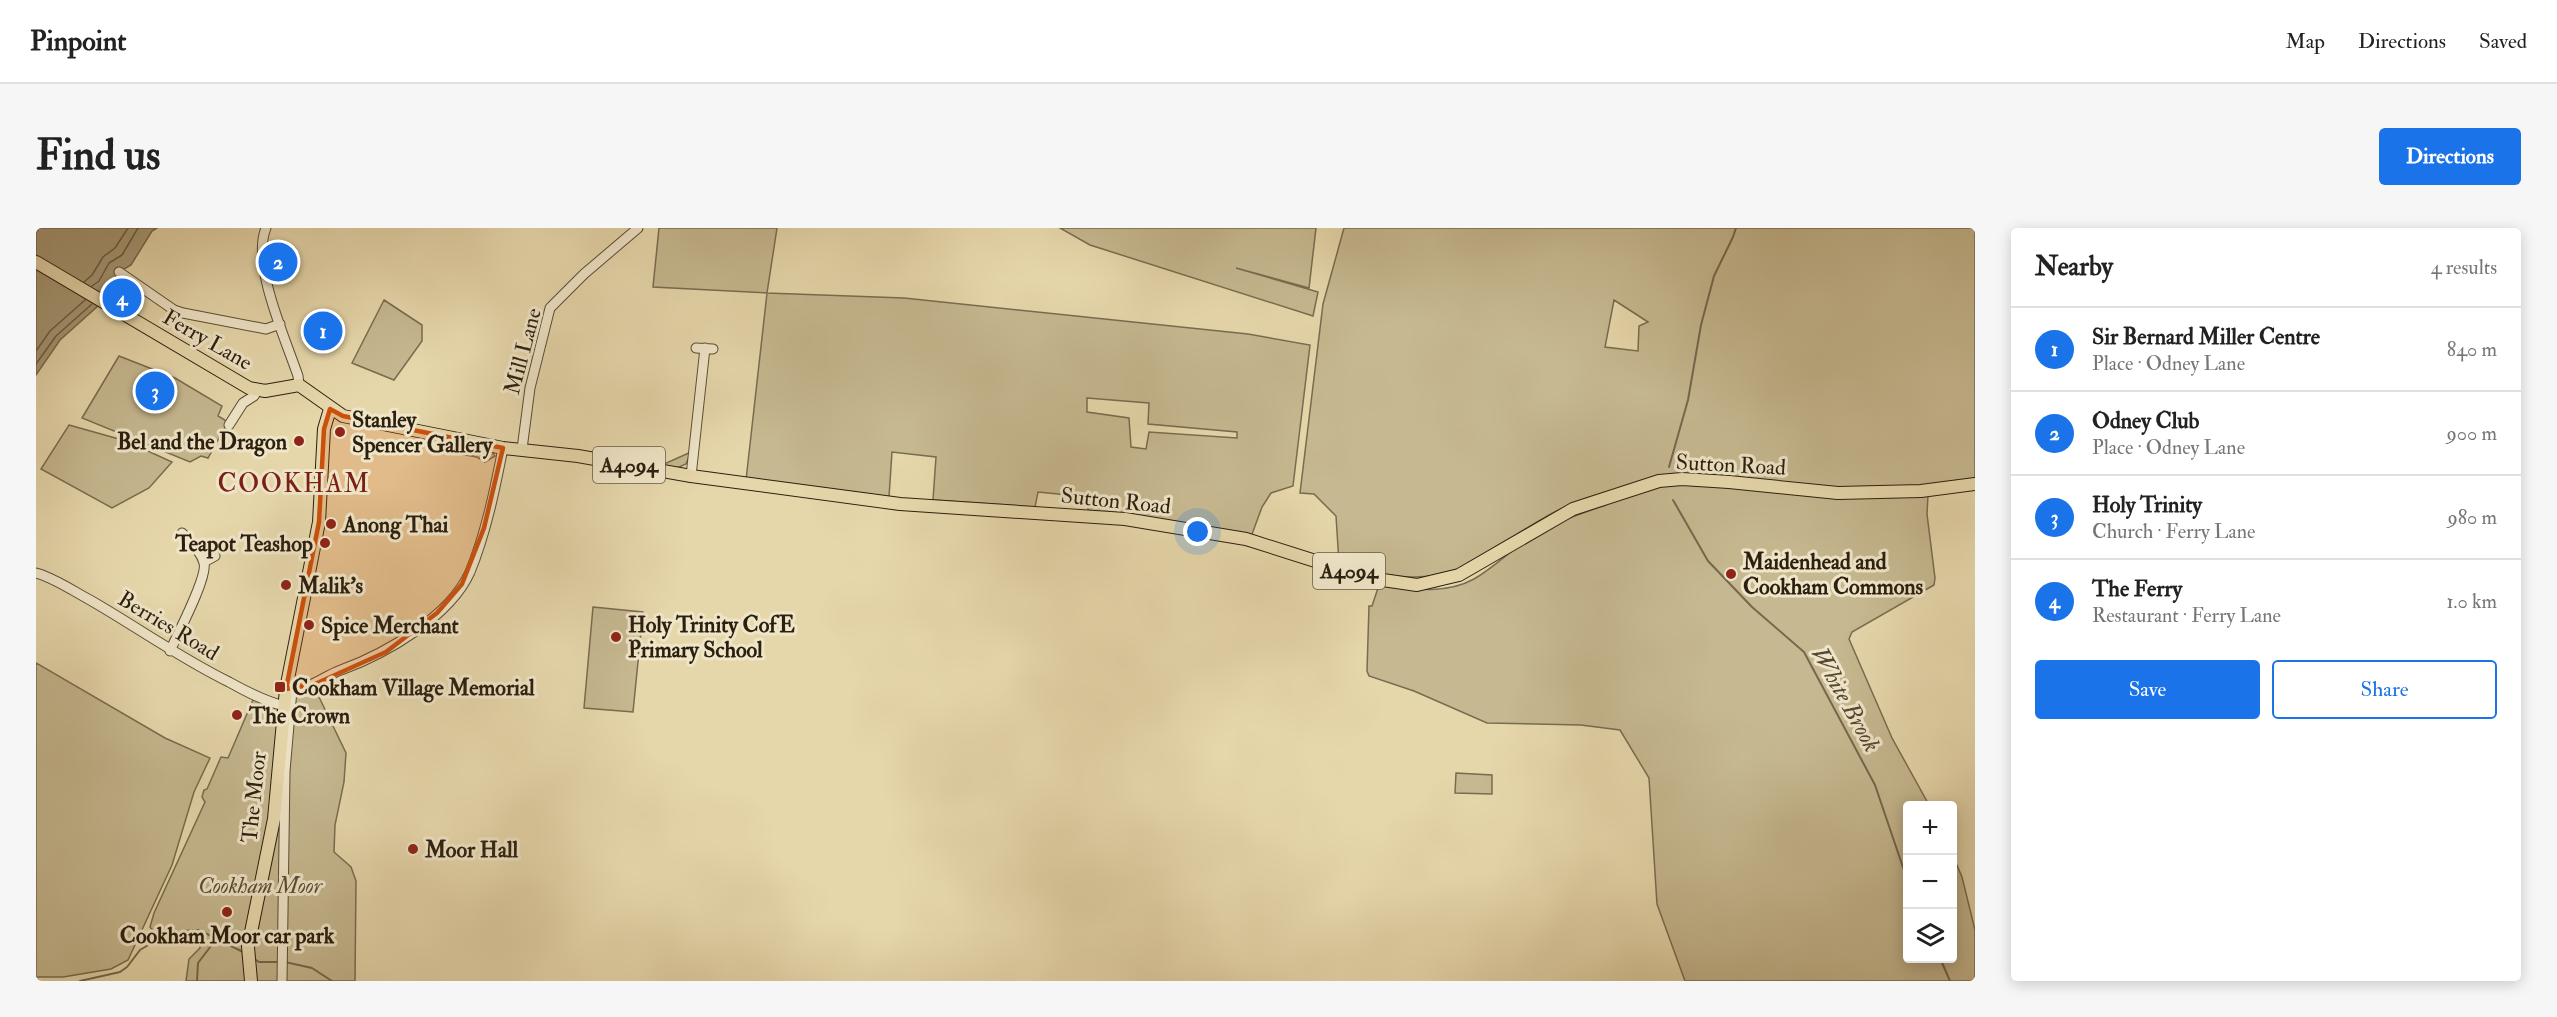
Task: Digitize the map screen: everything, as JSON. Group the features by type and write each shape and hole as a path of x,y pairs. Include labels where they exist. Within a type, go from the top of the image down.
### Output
{"main road":[{"name":"Ferry Lane","path":"36,262 257,391 299,385"},
{"name":"A4094","path":"299,385 309,390 330,409"},
{"name":"Sutton Road","path":"330,409 343,416 503,448 578,456 691,476 900,504 1125,519 1246,539 1370,578 1417,585 1459,575 1573,509 1659,481 1682,479 1729,482 1838,493 1945,488 1975,484"},
{"name":"The Moor","path":"250,975 248,947 274,819 284,706 319,522 324,429 330,409"}],"street":[{"path":"266,228 263,254 266,279 299,385"},
{"name":"Mill Lane","path":"522,449 530,388 550,308 584,274 638,228"},
{"name":"Ferry Lane","path":"119,272 174,310 183,313 266,328 280,324"},
{"path":"691,476 705,348"},
{"path":"229,425 243,403 254,396 257,391"},
{"path":"282,981 285,771 289,689 315,684 334,673 386,652 437,613 451,599 469,573 473,562 494,494 503,448"},
{"path":"170,651 202,580 205,566 200,554 182,533"},
{"path":"204,562 215,556"},
{"name":"Berries Road","path":"36,573 100,606 170,651 267,702 284,706"}],"highlighted area":[{"path":"330,409 343,416 503,448 484,528 462,584 437,613 386,652 315,684 286,689 319,522 324,429"}],"green space":[{"path":"659,228 777,228 767,293 653,287"},
{"path":"1060,228 1316,228 1309,288 1236,268 1318,292 1313,316 1090,245"},
{"path":"1344,228 1975,228 1975,480 1928,495 1927,514 1934,585 1852,632 1849,639 1892,738 1927,801 1903,801 1903,963 1957,963 1957,865 1975,930 1975,981 1685,981 1657,904 1649,778 1620,730 1581,725 1487,723 1414,691 1369,676 1367,671 1369,606 1372,606 1379,585 1428,590 1463,584 1483,573 1536,533 1606,505 1613,491 1583,499 1554,512 1461,569 1440,575 1411,577 1382,574 1339,563 1336,516 1314,494 1300,493 1323,304","holes":["1614,300 1648,322 1639,326 1638,351 1605,347"]},
{"path":"767,293 904,298 1248,334 1310,345 1293,486 1271,493 1262,507 1251,537 1088,510 1088,497 1038,492 1035,507 933,500 936,457 892,452 889,497 746,480","holes":["1087,398 1149,403 1148,424 1237,432 1237,438 1149,432 1146,449 1131,447 1129,418 1087,412"]},
{"path":"384,300 422,325 422,341 394,380 352,363"},
{"path":"119,356 175,378 222,406 218,416 228,422 208,458 201,456 190,462 82,418"},
{"path":"69,425 126,441 172,462 149,488 112,508 41,469"},
{"path":"454,445 492,452 495,456 485,462 477,457 454,453"},
{"path":"691,452 686,464 677,468 662,465"},
{"path":"593,607 643,612 633,712 584,708"},
{"path":"36,663 165,738 210,758 194,792 172,865 128,960 111,969 63,977 36,977"},
{"name":"Cookham Moor","path":"311,689 319,697 346,753 344,782 335,825 334,852 351,867 356,881 355,981 186,981 189,959 200,948 200,939 188,933 158,937 150,927 154,913 205,802 202,797 204,790 207,789 221,757 228,758 253,700 275,706"},
{"path":"1456,773 1492,775 1492,794 1455,793"}],"water":[{"path":"39,228 157,228 152,231 131,265 119,272 106,296 103,294 99,305 60,340 36,375 36,233"}],"waterway":[{"name":"White Brook","path":"1669,467 1688,400 1701,325 1714,276 1736,228"},
{"name":"White Brook","path":"1673,500 1708,561 1752,607 1804,652 1875,785 1903,867"},
{"path":"80,981 120,972 127,967 140,950 158,939 183,931 199,930 243,952"},
{"path":"197,981 198,963 217,938"},
{"path":"253,958 259,962 280,962"},
{"path":"285,962 312,968 332,981"},
{"name":"White Brook","path":"1942,963 1950,981"}],"place":[{"name":"Odney Club","path":"278,262"},
{"name":"The Ferry","path":"122,298"},
{"name":"Sir Bernard Miller Centre","path":"323,331"},
{"name":"Holy Trinity","path":"155,391"},
{"name":"Stanley Spencer Gallery","path":"340,432"},
{"name":"Bel and the Dragon","path":"299,441"},
{"name":"Anong Thai","path":"331,524"},
{"name":"Teapot Teashop","path":"325,543"},
{"name":"Maidenhead and Cookham Commons","path":"1731,574"},
{"name":"Malik's","path":"286,585"},
{"name":"Spice Merchant","path":"309,625"},
{"name":"Holy Trinity CofE Primary School","path":"616,637"},
{"name":"Cookham Village Memorial","path":"280,687"},
{"name":"The Crown","path":"237,715"},
{"name":"Moor Hall","path":"413,849"},
{"name":"Cookham Moor car park","path":"227,912"}],"district":[{"name":"COOKHAM","path":"294,483"}]}
